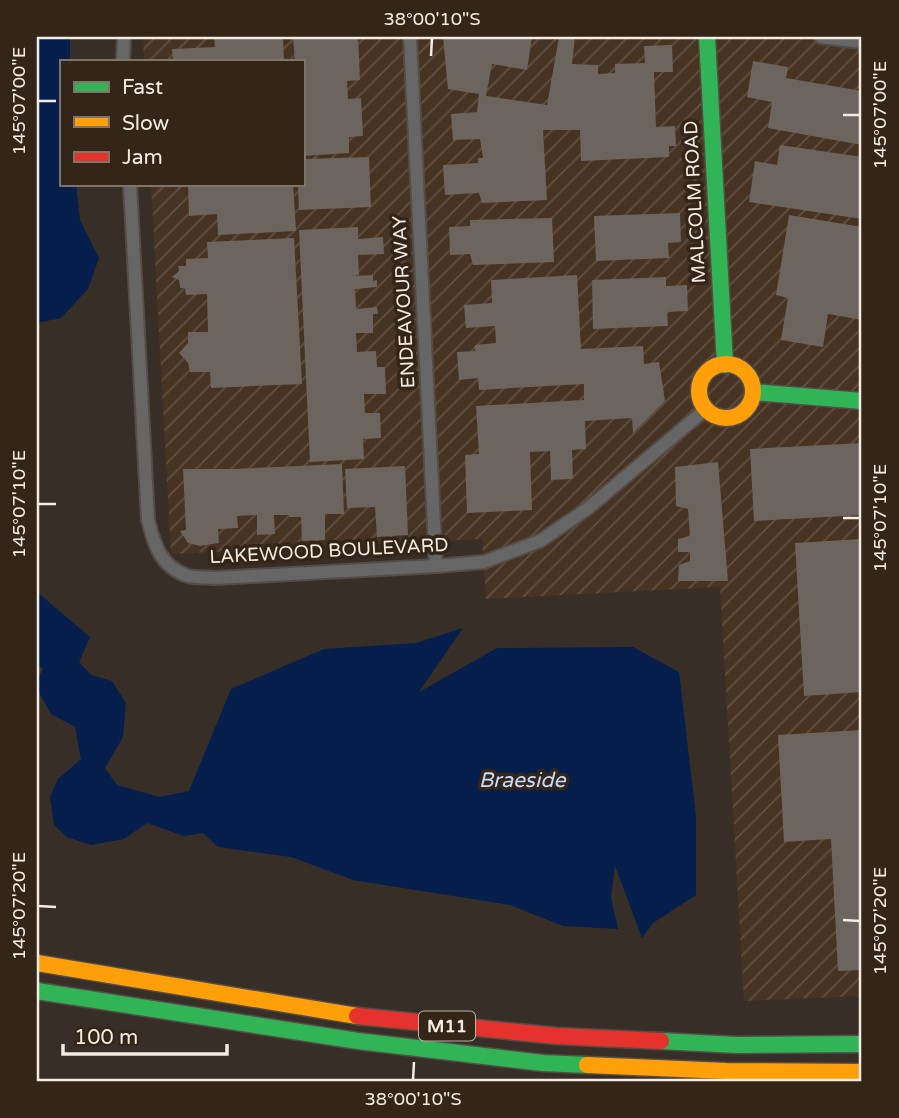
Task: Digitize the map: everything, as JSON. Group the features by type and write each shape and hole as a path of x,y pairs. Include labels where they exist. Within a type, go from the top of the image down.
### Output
{"main road":[{"name":"MALCOLM ROAD","path":"707,37 725,365"},
{"path":"725,365 737,366 744,371 749,377 753,392 750,404 744,412 737,416 721,418 706,409 699,387 702,378 713,367 725,365"},
{"path":"753,392 862,401"},
{"name":"M11","path":"37,963 376,1019 557,1036 737,1045 862,1044"},
{"name":"M11","path":"37,991 358,1041 542,1063 726,1071 862,1072"}],"street":[{"path":"123,60 124,37"},
{"name":"ENDEAVOUR WAY","path":"410,37 436,566"},
{"path":"821,37 862,42"},
{"name":"LAKEWOOD BOULEVARD","path":"130,186 148,520 154,545 167,564 188,576 216,578 484,562 540,541 587,509 706,409"}],"shaded area":[{"path":"143,37 862,37 862,996 744,1001 720,587 486,599 482,539 171,554 151,186 304,186 304,60 144,60"}],"water":[{"path":"37,37 70,37 70,60 60,60 60,186 76,186 80,220 99,258 88,289 61,318 37,323"},
{"name":"Braeside","path":"37,592 90,637 79,662 91,675 112,681 126,703 123,737 105,768 117,785 160,797 189,791 231,689 324,649 416,643 463,628 419,692 497,648 633,647 679,672 696,816 696,895 653,923 642,938 615,866 611,897 618,929 563,926 510,905 353,880 291,857 218,847 203,833 184,836 147,823 124,839 91,845 67,837 54,825 50,797 58,779 81,759 75,727 51,714 37,689 37,680 43,669 37,664"}],"building":[{"path":"214,37 283,37 284,60 173,60 172,49 215,47"},
{"path":"293,37 358,37 360,80 347,81 348,99 361,98 363,136 349,137 349,153 304,156 304,60 295,60"},
{"path":"443,37 532,37 527,70 492,64 486,96 547,105 559,37 575,37 572,64 598,65 598,74 615,73 615,64 645,63 644,46 672,45 673,72 654,72 656,127 675,126 676,146 669,146 669,157 581,161 580,130 543,130 547,200 482,203 479,193 445,195 443,165 478,163 478,158 483,158 480,139 453,140 451,114 477,112 479,94 448,89"},
{"path":"753,61 788,67 786,78 862,91 862,145 768,128 772,102 747,97"},
{"path":"780,145 862,157 862,219 749,202 755,161 777,165"},
{"path":"369,157 371,207 299,210 298,186 304,186 304,159"},
{"path":"188,186 293,186 296,231 218,235 217,214 189,216"},
{"path":"680,213 681,242 668,243 669,258 596,261 594,216"},
{"path":"789,215 862,227 862,320 828,314 823,347 781,340 788,298 776,295"},
{"path":"552,218 554,262 473,265 470,254 450,255 449,227 470,226 470,220"},
{"path":"358,227 358,239 383,237 384,254 358,255 359,275 351,276 373,275 373,281 377,280 377,287 355,289 356,309 377,307 378,314 373,314 373,333 356,333 357,352 376,351 377,367 385,367 386,394 364,394 365,413 380,413 381,438 363,439 364,459 310,462 299,230"},
{"path":"294,238 302,384 211,388 210,372 190,372 188,363 179,353 188,343 188,332 208,332 207,294 186,295 185,288 180,288 179,280 172,277 179,271 178,266 186,266 186,259 208,258 207,242"},
{"path":"577,275 581,349 643,346 644,364 659,362 665,401 633,433 632,418 585,421 586,449 572,450 573,479 551,480 550,451 530,452 532,510 467,513 465,455 479,454 476,406 584,400 584,384 479,390 478,378 459,380 457,352 475,351 475,345 496,343 495,326 466,328 464,305 492,303 491,280"},
{"path":"666,277 666,286 687,285 688,311 667,312 668,326 593,329 592,280"},
{"path":"862,443 862,515 754,521 750,449"},
{"path":"718,462 728,581 678,581 679,565 690,561 690,552 678,552 678,539 690,536 688,509 676,506 675,467"},
{"path":"342,464 344,514 325,514 325,540 302,541 301,517 289,515 274,515 275,534 257,535 257,515 237,516 238,528 218,529 219,543 200,546 188,543 180,531 186,530 183,469"},
{"path":"405,466 408,535 377,537 375,507 347,508 345,469"},
{"path":"862,539 862,692 804,696 795,543"},
{"path":"862,730 862,970 838,971 831,839 784,842 778,735"}],"traffic: fast":[{"path":"707,37 725,365"},
{"path":"753,392 862,401"},
{"path":"37,991 358,1041 543,1063 587,1065"},
{"path":"661,1041 737,1045 862,1044"}],"traffic: slow":[{"path":"726,364 745,372 753,391 745,410 726,418 707,410 699,391 707,372 726,364"},
{"path":"37,963 357,1016"},
{"path":"587,1065 726,1071 862,1072"}],"traffic: jam":[{"path":"357,1016 557,1036 661,1041"}]}
